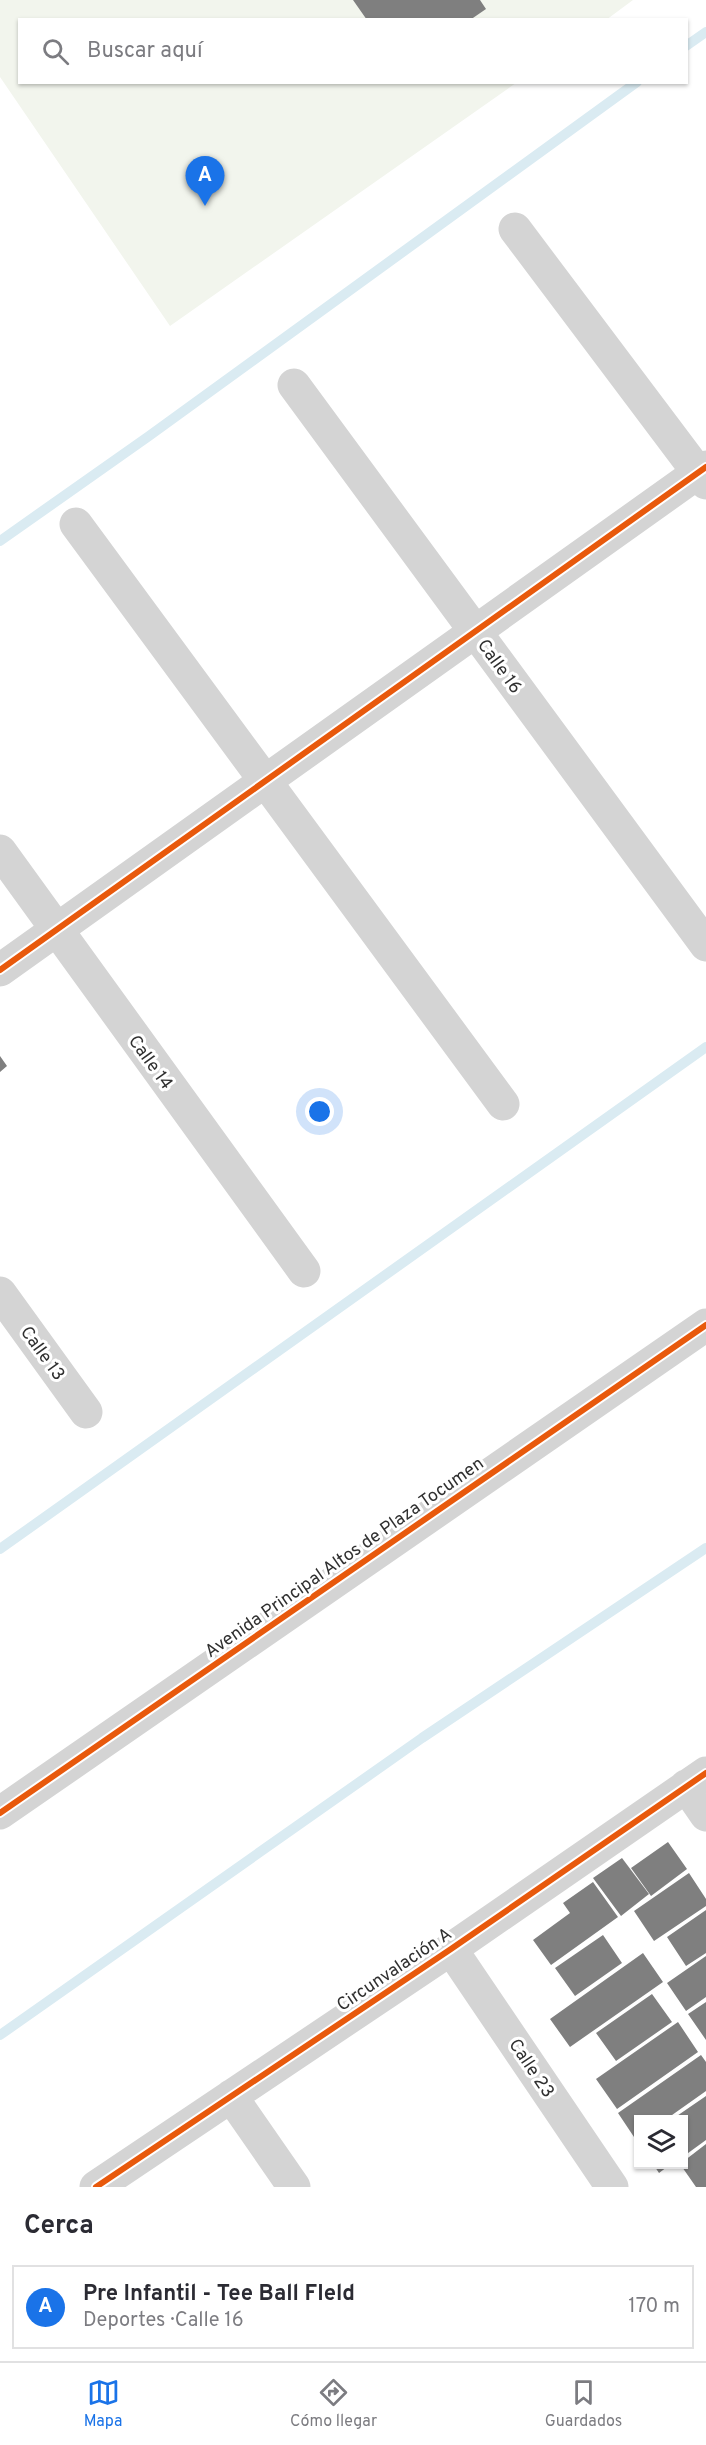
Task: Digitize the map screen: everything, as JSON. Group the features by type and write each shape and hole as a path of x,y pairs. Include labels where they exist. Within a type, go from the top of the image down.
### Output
{"street":[{"path":"0,970 475,632 704,474 515,229"},
{"name":"Calle 16","path":"294,385 706,945"},
{"path":"76,524 503,1104"},
{"name":"Calle 14","path":"0,852 304,1271"},
{"name":"Calle 13","path":"0,1293 86,1412"},
{"name":"Avenida Principal Altos de Plaza Tocumen","path":"0,1813 706,1325"},
{"path":"696,1779 706,1815"},
{"name":"Circunvalación A","path":"96,2187 451,1949 696,1779"},
{"name":"Calle 23","path":"451,1949 612,2187"},
{"path":"231,2096 294,2187"}],"shaded area":[{"path":"0,0 633,0 609,18 18,18 18,84 515,84 170,326 0,77"}],"building":[{"path":"353,0 480,0 486,9 473,18 366,18"},
{"path":"0,1056 7,1066 0,1072"},
{"path":"668,1842 687,1869 651,1896 631,1868"},
{"path":"622,1858 649,1894 621,1916 593,1878"},
{"path":"689,1873 706,1899 706,1906 654,1941 634,1911"},
{"path":"593,1882 618,1917 551,1965 533,1940 570,1913 563,1903"},
{"path":"706,1910 706,1953 686,1966 667,1937"},
{"path":"603,1935 622,1963 575,1996 555,1968"},
{"path":"643,1953 663,1982 570,2047 550,2019"},
{"path":"706,1956 706,1997 686,2011 667,1983"},
{"path":"652,1994 672,2022 616,2061 596,2033"},
{"path":"706,2002 706,2040 688,2014"},
{"path":"678,2022 698,2052 617,2109 596,2079"},
{"path":"701,2055 706,2062 706,2091 672,2115 634,2115 634,2137 618,2113"},
{"path":"706,2096 706,2140 688,2153 688,2115 678,2115"},
{"path":"706,2144 706,2187 696,2187 683,2169 688,2169 688,2158"}],"waterway":[{"path":"688,45 706,32"},
{"path":"0,541 149,436 634,84"},
{"path":"0,1549 706,1047"},
{"path":"0,2035 422,1738 706,1548"}],"cycle path":[{"path":"0,970 706,467"},
{"path":"0,1813 706,1325"},
{"path":"96,2187 451,1949 706,1773"}],"place":[{"name":"Pre Infantil - Tee Ball FIeld","path":"205,206"}]}
